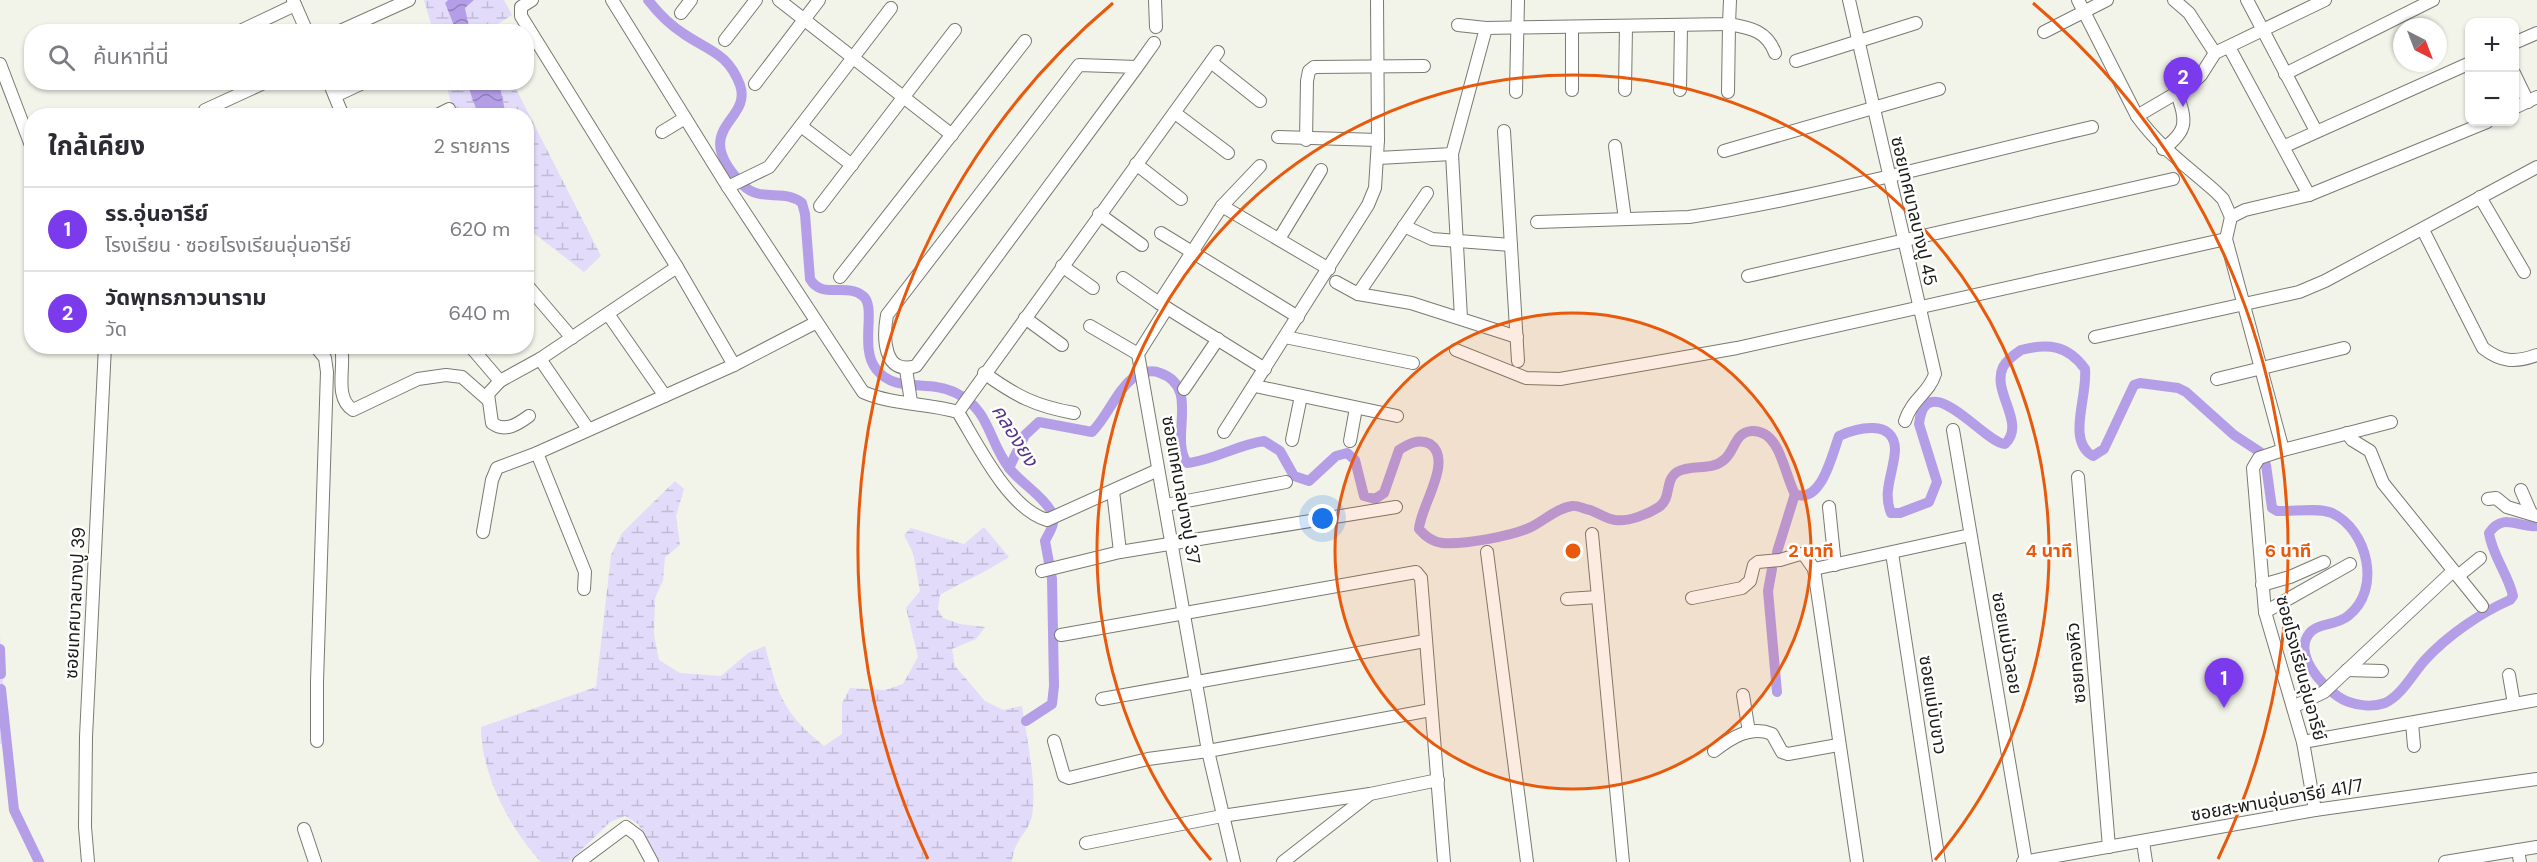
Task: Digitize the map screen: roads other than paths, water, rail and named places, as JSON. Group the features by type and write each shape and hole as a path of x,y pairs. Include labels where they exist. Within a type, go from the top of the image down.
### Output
{"street":[{"path":"356,24 409,0"},
{"path":"526,24 521,16 521,7 532,0"},
{"path":"612,0 815,323 863,392 874,397 910,402 962,405"},
{"path":"681,13 691,0"},
{"path":"725,40 756,0"},
{"path":"779,0 952,135"},
{"path":"755,84 819,0"},
{"path":"1155,0 1156,27"},
{"path":"1224,432 1329,269 1368,205 1375,188 1378,158 1377,0"},
{"path":"1516,92 1518,0"},
{"path":"1728,92 1730,0"},
{"name":"ซอยเทศบาลบางปู 45","path":"1849,0 1935,374 1932,383 1910,407 1905,421"},
{"path":"2078,0 2136,116 2163,149 2223,200 2230,217 2226,239 2259,369 2283,450"},
{"path":"2044,32 2107,0"},
{"path":"2174,0 2189,14 2215,53"},
{"path":"2247,0 2316,130"},
{"path":"2136,116 2177,93 2201,75 2215,53 2325,0"},
{"path":"2285,74 2433,0"},
{"path":"253,24 294,3 303,24"},
{"path":"730,186 769,167 891,8"},
{"path":"1797,62 1916,23"},
{"path":"1458,25 1517,28 1729,24 1761,32 1767,38 1774,53"},
{"path":"1625,90 1626,26"},
{"path":"1680,90 1681,26"},
{"path":"1572,27 1572,90"},
{"path":"1461,318 1452,154 1486,28"},
{"path":"820,206 955,30"},
{"path":"2519,41 2537,33"},
{"path":"534,37 677,267 734,365"},
{"path":"840,277 1025,41"},
{"path":"908,380 1154,42"},
{"path":"2229,47 2310,195"},
{"path":"962,405 1214,57 1260,101"},
{"path":"0,64 24,127"},
{"path":"910,402 908,380 891,359 883,337 887,315 1079,65 1137,67"},
{"path":"1306,140 1309,71 1320,65 1424,66"},
{"path":"2285,146 2316,130 2465,65"},
{"path":"2519,80 2532,100"},
{"path":"1724,152 1940,89"},
{"path":"209,108 249,90"},
{"path":"332,90 339,108"},
{"path":"335,96 348,90"},
{"path":"2163,149 2184,126 2185,116 2177,93"},
{"path":"1174,113 1228,153"},
{"path":"662,132 685,118"},
{"path":"801,126 852,165"},
{"path":"2230,217 2245,210 2310,195 2477,126"},
{"path":"1537,222 1711,213 1831,190 2092,127"},
{"path":"1504,131 1518,361"},
{"path":"1278,137 1306,140 1378,140"},
{"path":"1615,146 1625,219"},
{"path":"1378,158 1452,154"},
{"path":"1136,164 1180,199"},
{"path":"1090,326 1138,354 1191,253 1222,206 1242,182 1260,166"},
{"path":"2095,337 2299,292 2423,230 2537,167"},
{"path":"1279,239 1321,170"},
{"path":"1748,276 2173,179"},
{"path":"1358,294 1427,192"},
{"path":"2480,197 2524,272"},
{"path":"1222,206 1329,269"},
{"path":"1099,214 1142,245"},
{"path":"1404,226 1432,239 1457,243 1511,245"},
{"path":"2423,230 2483,348 2497,358 2509,361 2523,360 2537,355"},
{"path":"1161,233 1298,317"},
{"path":"1456,350 1526,378 1560,379 1737,348 2226,239"},
{"path":"1062,266 1093,288"},
{"path":"529,416 514,426 497,426 490,417 488,394 500,381 540,359 677,267"},
{"path":"1123,278 1163,306 1265,369"},
{"path":"1336,282 1358,294 1411,303 1517,337"},
{"path":"534,293 572,338"},
{"path":"608,314 665,396"},
{"path":"1025,318 1062,345"},
{"path":"483,532 496,469 734,365 815,323"},
{"path":"1285,337 1413,363"},
{"path":"1184,389 1218,339"},
{"path":"2217,379 2344,348"},
{"name":"ซอยเทศบาลบางปู 39","path":"88,862 85,827 86,737 105,354"},
{"path":"317,741 327,372 325,358 322,354"},
{"path":"343,354 342,391 346,405 352,410 418,379 446,375 462,377 487,399"},
{"path":"477,354 500,381"},
{"name":"ซอยเทศบาลบางปู 37","path":"1138,354 1198,682 1208,751 1234,862"},
{"path":"540,359 588,429"},
{"path":"984,373 1031,403 1074,413"},
{"path":"1255,386 1397,416"},
{"path":"1292,440 1301,396"},
{"path":"962,405 984,456 1006,487 1030,513 1047,520 1158,470"},
{"path":"1350,441 1356,408"},
{"name":"ซอยโรงเรียนอุ่นอารีย์","path":"2315,810 2303,742 2265,612 2253,475 2254,464 2263,457 2283,450 2391,422"},
{"name":"ซอยแม่บัวลอย","path":"1953,430 2024,862"},
{"path":"2347,433 2352,440 2370,451 2383,483 2482,606"},
{"path":"537,453 585,572 584,589"},
{"name":"ซอยทองหิว","path":"2078,477 2109,847"},
{"path":"1166,505 1286,482"},
{"path":"2521,490 2534,514"},
{"path":"1113,491 1120,552"},
{"path":"2488,499 2496,498 2507,507 2534,514"},
{"path":"1047,570 1120,552 1396,507"},
{"path":"1829,507 1835,565"},
{"path":"1592,534 1623,862"},
{"path":"1814,569 1970,535"},
{"path":"1487,552 1527,862"},
{"name":"ซอยแม่บับขาว","path":"1892,553 1939,862"},
{"path":"1692,598 1742,588 1750,581 1754,565 1758,562 1780,560 1800,554 1805,556 1814,569 1838,745 1857,862"},
{"path":"2293,707 2328,688 2456,573 2480,558"},
{"path":"2262,585 2290,577 2324,562"},
{"path":"2265,612 2350,564"},
{"path":"1061,635 1413,571 1421,578 1444,862"},
{"path":"1567,599 1598,597"},
{"path":"1102,699 1425,641"},
{"path":"2347,670 2382,671"},
{"path":"2509,675 2514,704"},
{"path":"1743,695 1749,732"},
{"path":"2303,742 2537,700"},
{"path":"1054,741 1064,776 1069,778 1148,759 1208,751 1431,710"},
{"path":"2412,723 2414,746"},
{"path":"1714,751 1735,737 1749,732 1772,734 1782,752 1788,754 1838,745"},
{"name":"ซอยสะพานอุ่นอารีย์ 41/7","path":"2024,862 2315,810 2537,779"},
{"path":"1086,843 1222,816 1370,794 1438,780"},
{"path":"1284,862 1370,794"},
{"path":"579,862 626,827 638,836 652,862"},
{"path":"304,829 315,862"},
{"path":"2143,842 2146,862"},
{"path":"2445,862 2519,856 2537,847"}],"water":[{"path":"448,0 474,0 465,8 468,24 453,24 445,3"},
{"path":"469,90 501,90 504,108 476,108"}],"waterway":[{"name":"คลองยง","path":"648,0 674,27 724,59 735,74 742,98 721,138 721,150 727,166 750,190 765,195 788,196 802,203 805,214 810,279 821,289 850,290 857,292 867,301 869,350 876,369 884,377 893,381 946,389 967,400 983,417 997,448 1010,469 1042,499 1051,511 1053,523 1045,541 1052,579 1054,686 1052,704 1026,721"},
{"path":"1009,468 1025,435 1039,422 1092,432 1117,396 1134,377 1154,371 1172,380 1179,389 1182,401 1182,452 1187,463 1264,441 1280,451 1294,476 1309,481 1336,456 1347,453 1355,460 1364,496 1375,499 1384,493 1399,450 1418,442 1430,444 1436,451 1439,461 1419,529 1438,542 1475,541 1512,534 1572,506 1615,520 1638,517 1655,510 1663,503 1671,480 1677,472 1720,463 1739,438 1746,432 1752,431 1762,433 1775,445 1795,494 1804,495 1812,492 1819,485 1829,466 1839,436 1864,428 1882,429 1889,433 1895,450 1888,489 1889,505 1891,513 1900,513 1929,502 1937,482 1919,424 1924,408 1933,402 1944,404 1996,441 2005,444 2011,436 2012,427 2001,387 2003,367 2021,350 2040,347 2057,348 2072,355 2085,369 2079,429 2085,449 2093,456 2104,449 2134,385 2140,383 2178,388 2186,392 2234,435 2260,452 2266,465 2272,508 2277,511 2326,511 2344,521 2362,546 2366,561 2365,591 2359,605 2348,616 2309,633 2304,648 2311,667 2333,693 2353,703 2367,706 2385,703 2391,699 2443,642 2476,618 2510,600 2513,596 2511,588 2493,549 2489,533 2494,527 2505,522 2537,526"},
{"path":"1777,552 1795,494"},
{"path":"1772,569 1768,591 1777,692"},
{"path":"0,649 1,674"},
{"path":"1,689 14,810 39,862"}],"place":[{"name":"วัดพุทธภาวนาราม","path":"2183,107"},
{"name":"รร.อุ่นอารีย์","path":"2224,708"}]}
